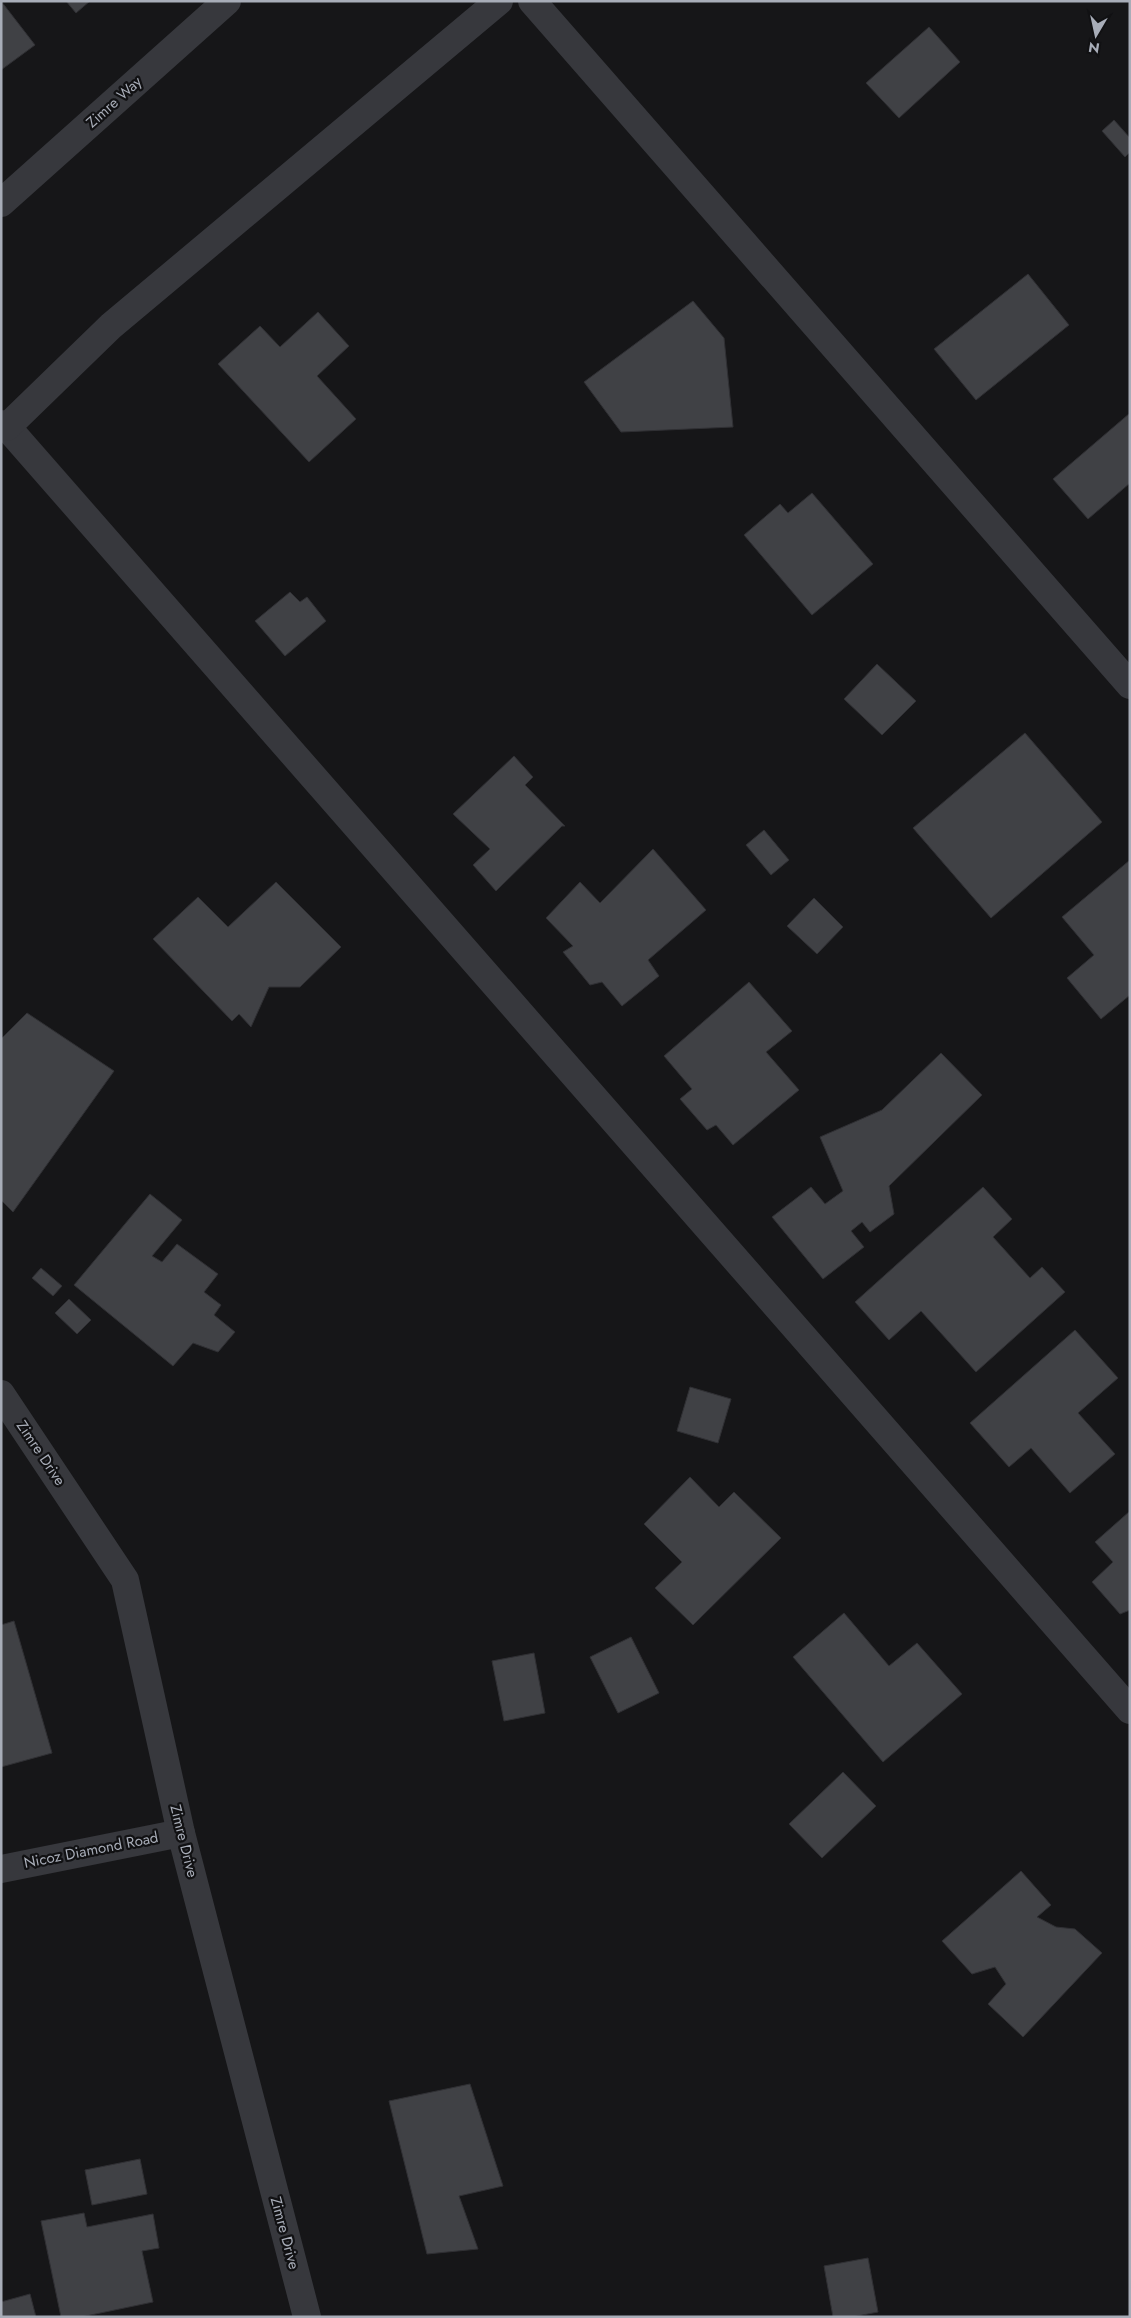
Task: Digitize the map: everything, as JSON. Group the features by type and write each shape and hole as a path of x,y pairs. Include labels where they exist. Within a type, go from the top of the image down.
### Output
{"street":[{"name":"Zimre Way","path":"1,203 227,1"},
{"path":"499,1 111,326 4,426 1130,1710"},
{"path":"532,1 1130,685"},
{"name":"Zimre Drive","path":"1,1394 125,1580 181,1833 307,2317"},
{"name":"Nicoz Diamond Road","path":"1,1868 181,1833"}],"building":[{"path":"1,1 35,45 1,70"},
{"path":"66,1 90,1 76,13"},
{"path":"929,27 960,62 899,118 866,83"},
{"path":"1114,120 1130,138 1130,152 1125,157 1102,131"},
{"path":"1028,274 1069,325 976,400 934,349"},
{"path":"693,301 724,338 733,427 621,432 584,382"},
{"path":"318,312 349,346 317,376 356,419 309,462 218,364 260,326 280,347"},
{"path":"1130,413 1130,483 1088,519 1053,479"},
{"path":"812,493 873,564 812,615 744,535 780,504 788,513"},
{"path":"290,592 300,602 307,597 326,621 285,656 255,621"},
{"path":"877,664 916,701 882,735 844,699"},
{"path":"1025,733 1102,822 991,918 913,828"},
{"path":"514,756 533,777 525,785 565,826 562,826 496,891 473,865 490,849 453,814"},
{"path":"764,830 789,860 771,875 746,845"},
{"path":"653,849 706,910 648,960 659,976 622,1006 602,982 590,985 563,952 573,946 546,918 580,882 600,903"},
{"path":"1130,860 1130,995 1101,1019 1067,978 1094,955 1062,917"},
{"path":"276,882 341,947 300,987 269,987 251,1027 239,1014 232,1021 153,939 198,897 228,927"},
{"path":"814,898 843,927 817,954 787,926"},
{"path":"749,982 792,1031 766,1052 799,1090 733,1145 716,1125 707,1130 680,1099 692,1089 664,1056"},
{"path":"27,1013 114,1071 13,1212 1,1200 1,1039"},
{"path":"941,1053 982,1095 889,1186 894,1214 870,1232 862,1222 851,1231 864,1247 823,1279 772,1217 811,1187 825,1204 843,1191 820,1137 882,1110"},
{"path":"983,1187 1012,1219 993,1237 1030,1278 1042,1267 1065,1292 976,1372 921,1311 889,1340 855,1302"},
{"path":"150,1194 182,1220 152,1256 162,1262 177,1244 218,1274 204,1292 221,1305 214,1315 235,1332 218,1352 193,1343 173,1366 74,1285"},
{"path":"41,1268 62,1286 53,1296 32,1278"},
{"path":"69,1299 91,1320 77,1334 55,1313"},
{"path":"1075,1330 1118,1378 1078,1413 1115,1454 1070,1493 1031,1448 1009,1467 970,1423"},
{"path":"690,1387 731,1399 718,1443 677,1431"},
{"path":"690,1477 719,1507 734,1492 781,1538 693,1625 655,1588 682,1562 644,1524"},
{"path":"1130,1511 1130,1610 1120,1614 1092,1582 1113,1562 1095,1542"},
{"path":"844,1613 889,1666 917,1643 962,1694 883,1762 793,1657"},
{"path":"14,1621 52,1753 1,1767 1,1625"},
{"path":"631,1637 659,1693 618,1713 590,1657"},
{"path":"534,1653 545,1713 504,1721 492,1661"},
{"path":"843,1772 876,1806 822,1858 789,1824"},
{"path":"1021,1871 1051,1905 1037,1917 1056,1927 1075,1929 1102,1953 1023,2037 988,2004 1006,1984 995,1967 972,1974 942,1941"},
{"path":"470,2084 503,2186 459,2196 478,2249 427,2254 389,2101"},
{"path":"140,2159 147,2194 92,2205 85,2170"},
{"path":"84,2213 87,2227 153,2214 159,2248 142,2251 153,2302 81,2317 61,2317 41,2221"},
{"path":"868,2258 878,2312 852,2317 833,2317 824,2266"},
{"path":"30,2294 36,2317 1,2317 1,2302"}]}
